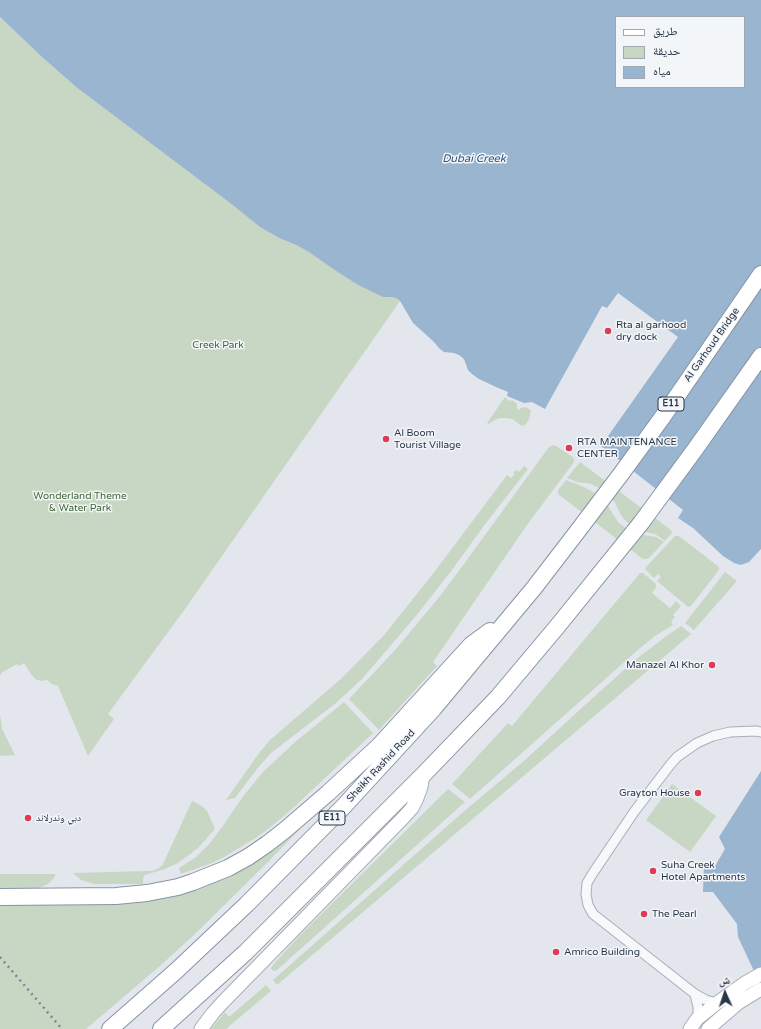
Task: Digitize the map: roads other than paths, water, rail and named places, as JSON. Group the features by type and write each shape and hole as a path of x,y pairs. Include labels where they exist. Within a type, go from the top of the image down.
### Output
{"highway":[{"name":"Al Garhoud Bridge","path":"577,532 660,420 761,274"},
{"path":"161,1029 246,952 498,697 612,559 696,448 761,356"},
{"name":"Sheikh Rashid Road","path":"110,1029 212,938 344,806 434,708 534,588 577,532"},
{"path":"0,897 100,897 132,895 178,887 208,877 228,868 267,844 306,812 379,746 471,646 487,633 505,623"}],"street":[{"path":"717,1003 706,1000 695,994 593,914 588,905 586,894 587,883 634,812 677,757 697,743 713,736 730,732 759,731"},
{"path":"201,1029 218,1007 412,808 421,787 422,775"},
{"path":"694,1024 717,1003 761,974"},
{"path":"708,1029 738,1003 761,989"},
{"path":"694,1024 698,1014 695,994"}],"water":[{"name":"Dubai Creek","path":"0,0 761,0 761,549 749,562 741,565 734,563 723,556 693,528 678,518 683,510 601,446 678,337 618,293 607,308 602,306 545,409 532,402 524,403 507,396 508,392 479,379 472,374 468,370 464,359 459,355 444,352 440,349 413,323 400,301 396,298 383,297 358,285 309,252 260,227 76,87 0,17"},
{"path":"761,771 761,986 738,937 737,924 713,892 703,892 704,865 715,866 725,849 719,837"}],"railway":[{"path":"0,957 62,1029"}],"place":[{"name":"Rta al garhood dry dock","path":"608,331"},
{"name":"Al Boom Tourist Village","path":"386,439"},
{"name":"RTA MAINTENANCE CENTER","path":"569,448"},
{"name":"Manazel Al Khor","path":"712,665"},
{"name":"Grayton House","path":"698,793"},
{"name":"دبي وندرلاند","path":"28,818"},
{"name":"Suha Creek Hotel Apartments","path":"653,871"},
{"name":"The Pearl","path":"644,914"},
{"name":"Amrico Building","path":"556,952"}],"park label":[{"name":"Creek Park","path":"218,345"},
{"name":"Wonderland Theme & Water Park","path":"80,502"}]}
